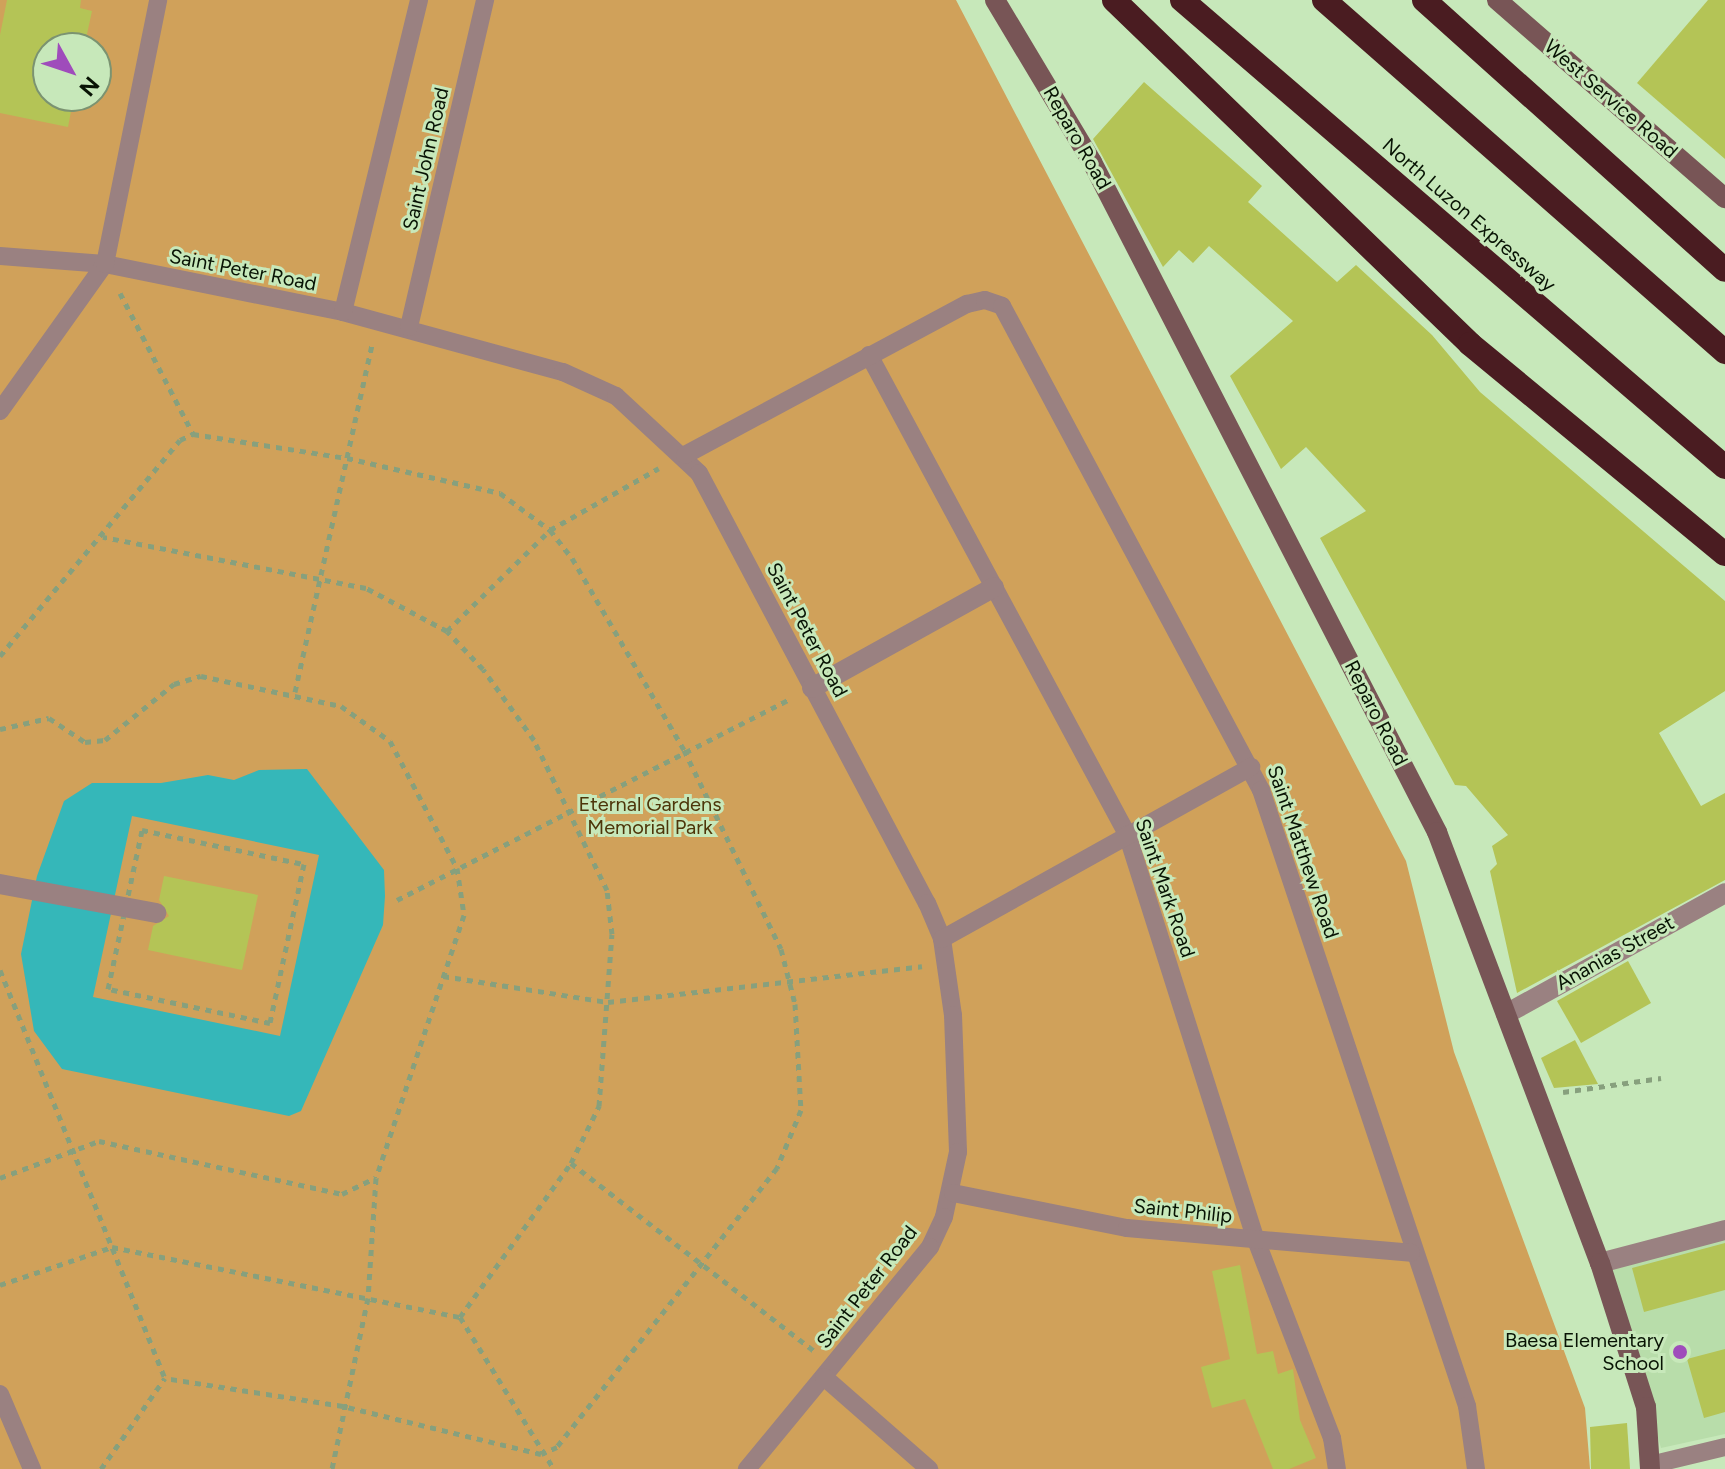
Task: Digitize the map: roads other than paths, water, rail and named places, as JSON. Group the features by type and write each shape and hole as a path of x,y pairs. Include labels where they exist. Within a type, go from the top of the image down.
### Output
{"highway":[{"path":"1114,0 1470,344 1725,554"},
{"name":"North Luzon Expressway","path":"1182,0 1725,467"},
{"path":"1324,0 1725,352"},
{"path":"1424,0 1725,270"}],"street":[{"name":"Reparo Road","path":"995,0 1092,162 1437,832 1534,1096 1600,1263 1646,1407 1650,1467"},
{"name":"West Service Road","path":"1497,0 1725,198"},
{"path":"812,688 994,587"},
{"path":"0,884 156,913"},
{"name":"Ananias Street","path":"1506,1014 1725,893"},
{"path":"1600,1263 1725,1230"}],"lane":[{"path":"0,411 105,264 158,0"},
{"path":"343,312 419,0"},
{"name":"Saint John Road","path":"409,327 485,0"},
{"name":"Saint Peter Road","path":"0,256 105,264 409,327 563,372 616,396 685,455 812,688 942,939 947,964 958,1152 953,1193 930,1247 747,1469"},
{"name":"Saint Matthew Road","path":"869,355 985,300 1002,306 1251,767 1411,1253 1467,1406 1476,1469"},
{"path":"685,455 869,355"},
{"name":"Saint Mark Road","path":"869,355 1127,834 1256,1240 1332,1438 1337,1469"},
{"path":"942,939 1251,767"},
{"name":"Saint Philip","path":"953,1193 1127,1228 1411,1253"},
{"path":"824,1377 929,1469"},
{"path":"0,1394 32,1469"},
{"path":"1650,1467 1725,1447"}],"water":[{"path":"307,769 384,870 383,925 301,1111 289,1116 62,1069 34,1031 21,954 37,876 64,801 92,783 161,783 208,775 234,780 259,770","holes":["132,816 319,855 280,1036 93,997"]}],"place":[{"name":"Baesa Elementary School","path":"1680,1352"}],"park label":[{"name":"Eternal Gardens Memorial Park","path":"650,816"}]}
